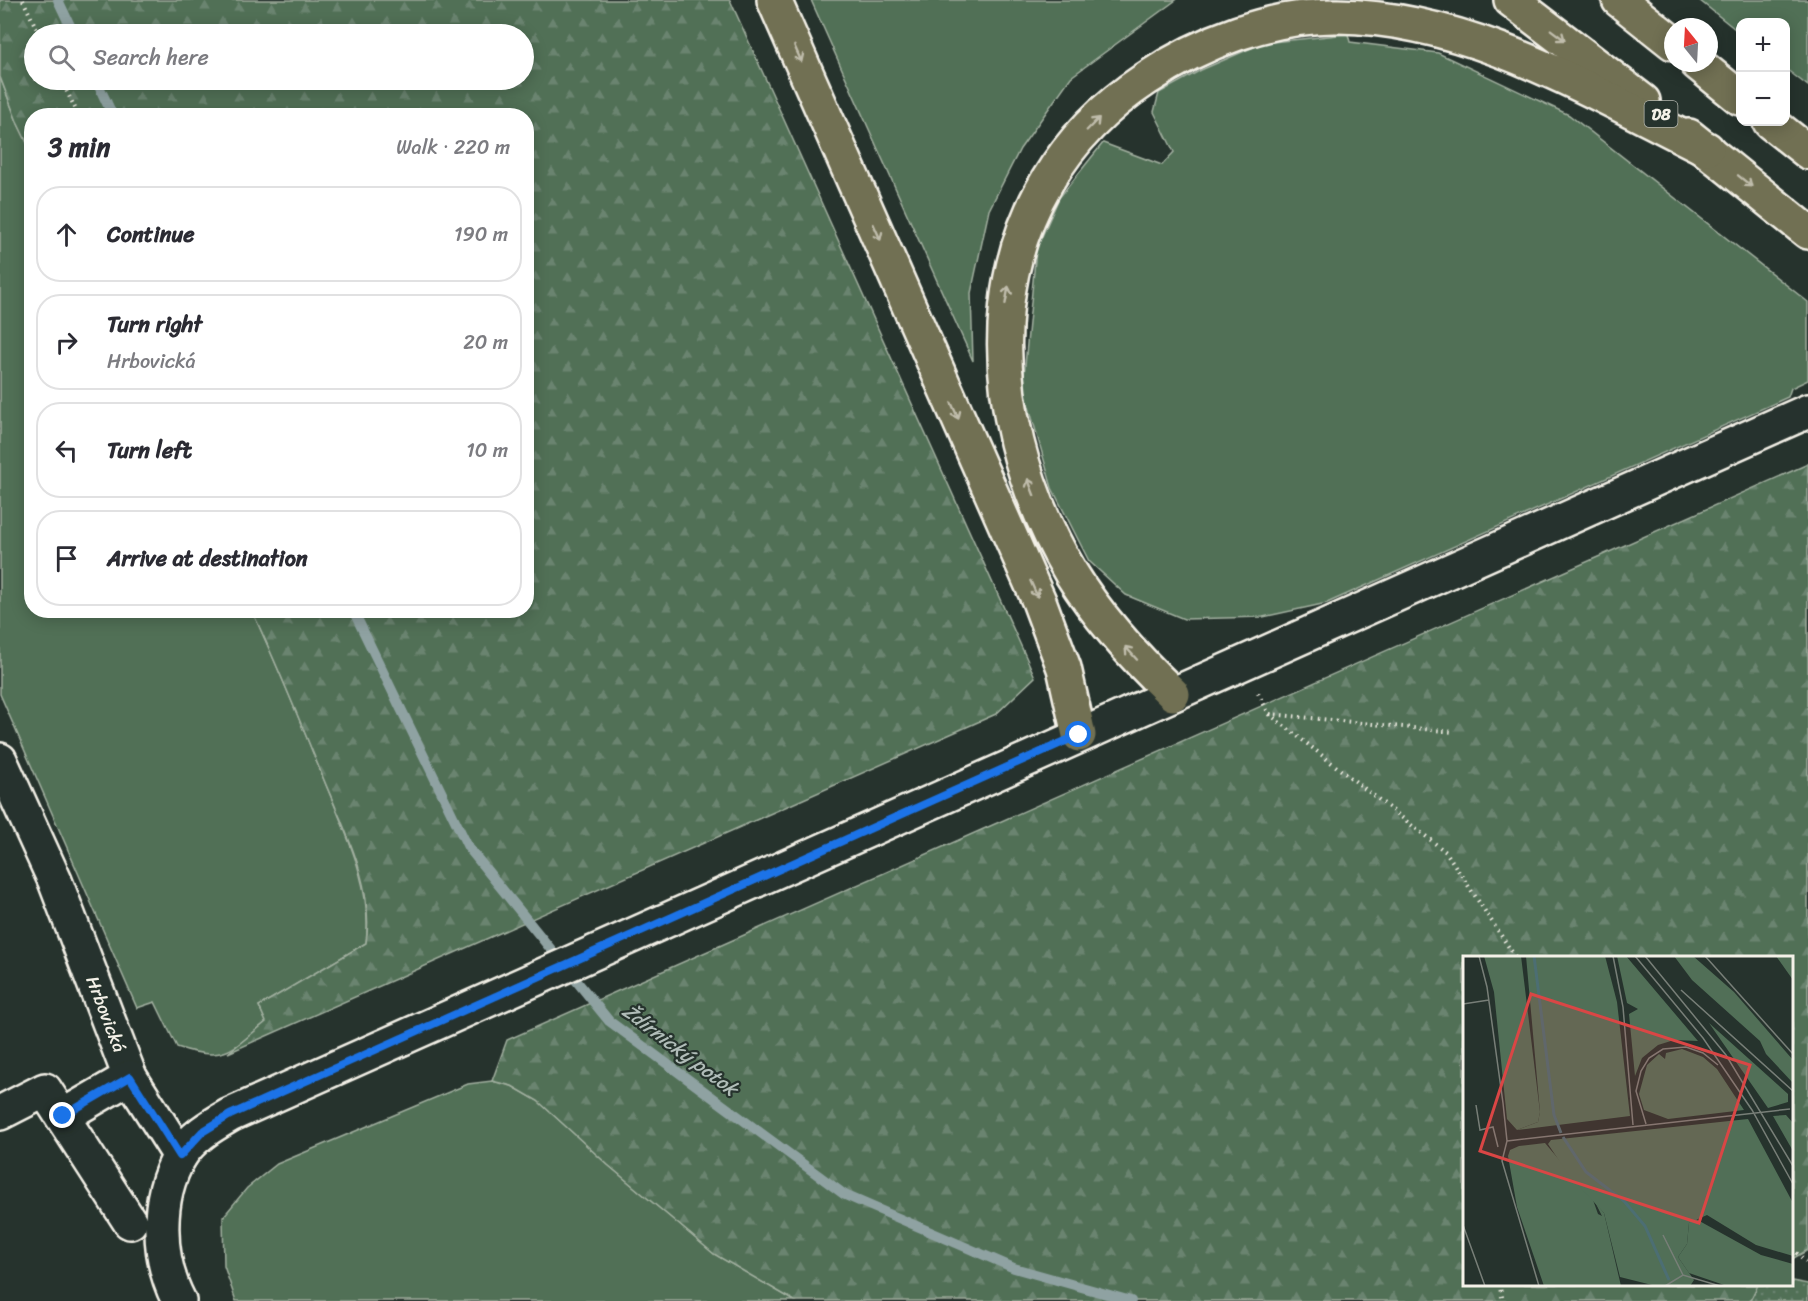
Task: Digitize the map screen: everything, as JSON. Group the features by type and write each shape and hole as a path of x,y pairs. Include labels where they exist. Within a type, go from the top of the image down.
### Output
{"highway":[{"path":"774,0 1039,601 1064,668 1079,735"},
{"name":"D8","path":"1511,0 1707,149 1808,232"},
{"path":"1619,0 1664,36"},
{"path":"1173,694 1133,656 1072,575 1052,538 1024,470 1009,398 1005,308 1021,233 1039,195 1089,128 1123,94 1164,67 1203,47 1247,30 1276,23 1335,15 1433,26 1490,45 1707,149"},
{"path":"1708,72 1736,95"},
{"path":"1775,126 1808,152"}],"street":[{"path":"179,1301 166,1265 161,1228 167,1190 180,1156 202,1132 230,1115 642,929 1808,411"},
{"name":"Hrbovická","path":"0,760 55,881 130,1077 180,1156"},
{"path":"63,1116 130,1077"},
{"path":"0,1113 45,1090 130,1222"}],"path":[{"path":"23,0 34,24"},
{"path":"66,90 75,108"},
{"path":"1454,732 1269,714 1446,852 1515,956"},
{"path":"1793,1251 1808,1263"},
{"path":"1499,1286 1503,1301"}],"green space":[{"path":"0,0 730,0 1035,677 996,714 228,1053 266,1022 259,1006 366,943 368,922 362,880 349,839 255,618 534,618 534,108 24,108 24,136 0,77"},
{"path":"811,0 1176,0 1071,77 1020,149 989,210 971,293 973,361"},
{"path":"1699,0 1808,0 1808,86 1790,72 1790,18 1736,18 1736,30"},
{"path":"1348,34 1350,42 1438,53 1569,115 1808,302 1808,380 1791,388 1788,397 1327,603 1263,617 1184,619 1126,595 1089,561 1052,488 1023,386 1036,250 1059,198 1103,143 1162,165 1174,152 1154,112 1159,93 1201,70 1263,43"},
{"path":"0,77 24,136 24,618 255,618 356,860 365,901 366,943 259,1006 266,1022 235,1047 217,1054 206,1054 177,1047 155,1002 137,1008 0,694"},
{"path":"1808,464 1808,1250 1793,1258 1793,956 1463,956 1463,1286 1758,1286 1750,1301 795,1301 714,1254 608,1165 538,1101 512,1086 492,1081 507,1040"},
{"path":"492,1081 512,1086 538,1101 608,1165 714,1254 795,1301 236,1301 224,1266 223,1217 247,1188 277,1164 468,1084"},
{"path":"1793,1281 1808,1284 1808,1301 1750,1301 1758,1286 1793,1286"}],"waterway":[{"name":"Ždírnický potok","path":"58,0 69,24"},
{"name":"Ždírnický potok","path":"101,90 109,108"},
{"name":"Ždírnický potok","path":"357,618 468,847 609,1021 845,1195 1014,1268 1131,1301"}],"route":[{"path":"63,1116 130,1077 180,1156 202,1132 230,1115 1079,735"}]}
